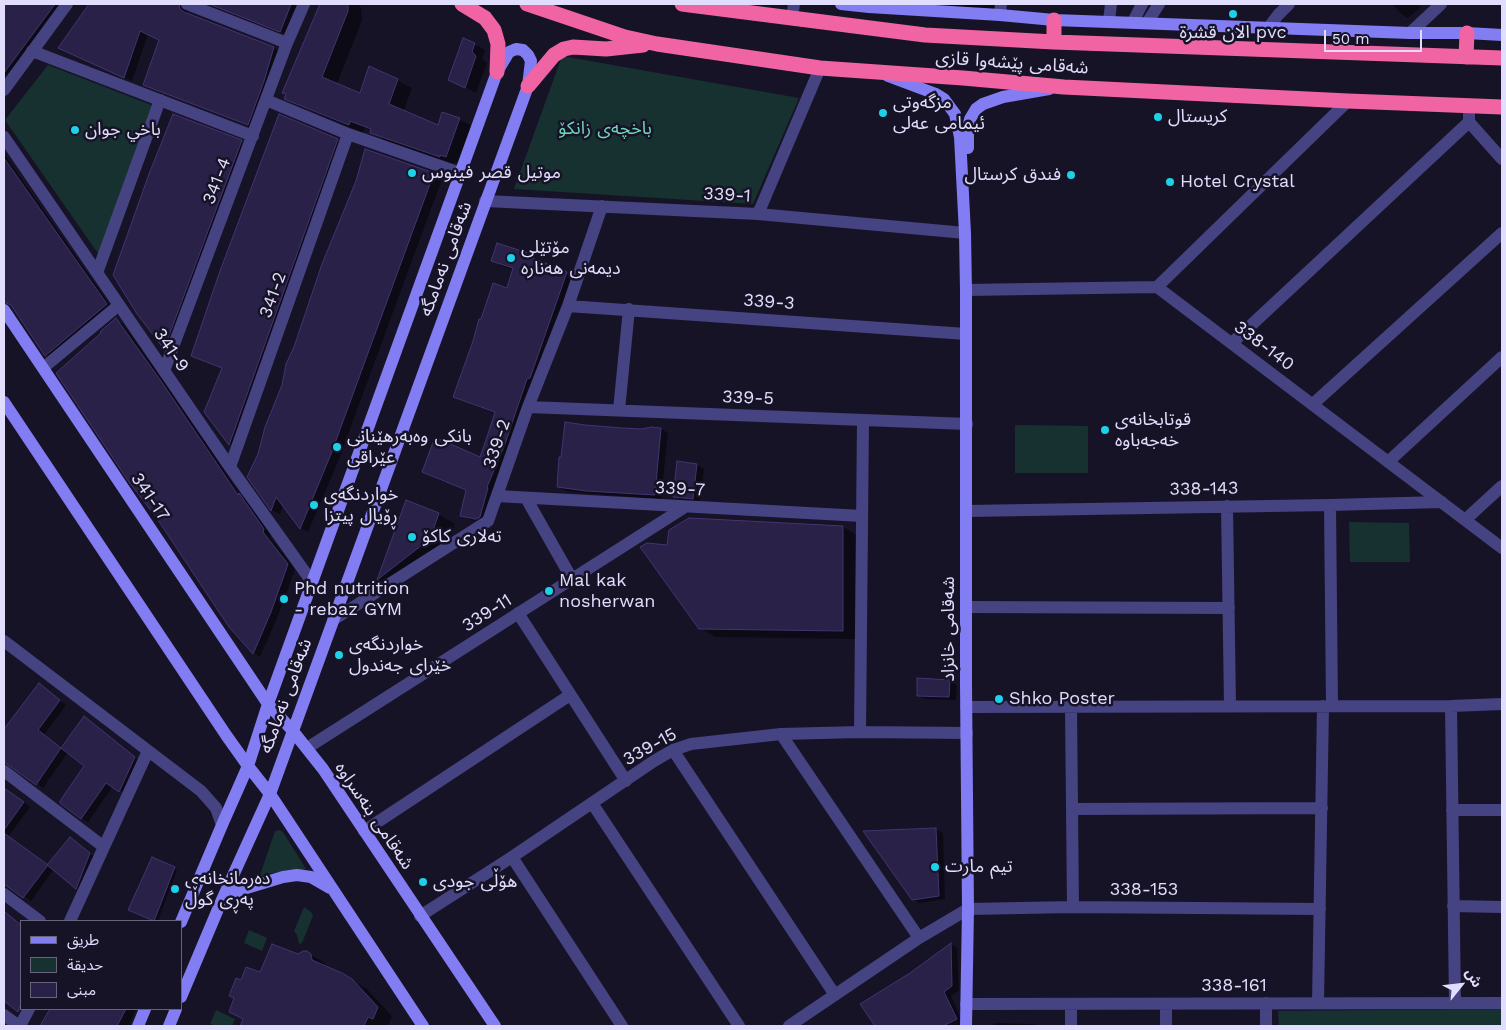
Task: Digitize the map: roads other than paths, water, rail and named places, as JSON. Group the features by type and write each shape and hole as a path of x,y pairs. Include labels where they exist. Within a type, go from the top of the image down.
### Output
{"highway":[{"path":"462,4 487,20 494,30 498,44 497,72"},
{"name":"شەقامی پێشەوا قازی","path":"527,4 625,37 657,44 820,68 1064,87 1502,107"},
{"name":"شەقامی پێشەوا قازی","path":"682,4 793,11 925,35 1054,42 1502,58"},
{"path":"1054,20 1054,42"},
{"path":"1466,56 1467,33"},
{"path":"528,86 554,55 567,48 606,49 657,44"}],"main road":[{"path":"841,4 869,7 1000,9 1054,20 1502,35"},
{"name":"شەقامی نەمامگە","path":"182,920 248,766 268,704 497,72 509,52 518,49 525,51 531,61 528,86 270,794 182,995"},
{"name":"شەقامی خانزاد","path":"879,72 936,94 944,99 955,114 960,137 965,233 967,424 966,707 968,909 966,1026"},
{"name":"شەقامی خانزاد","path":"965,233 968,130 970,118 976,109 983,104 1003,97 1064,87"},
{"name":"341-17","path":"4,310 9,329 43,368 268,704"},
{"path":"4,402 248,766 270,794 424,1026"},
{"name":"شەقامی بنەسراوە","path":"268,704 292,730 323,769 420,916 496,1026"},
{"path":"221,902 240,890 283,877 297,875 312,877 334,890"},
{"path":"138,1026 145,1010"},
{"path":"169,1026 176,1010"}],"street":[{"path":"4,90 67,4"},
{"path":"187,4 287,43"},
{"name":"341-4","path":"164,371 287,43 304,4"},
{"path":"1109,22 1111,4"},
{"path":"1133,22 1142,4"},
{"path":"1148,23 1159,4"},
{"path":"1269,27 1289,4"},
{"path":"1410,33 1441,4"},
{"path":"32,51 252,136"},
{"path":"758,214 820,68"},
{"path":"97,273 160,100"},
{"path":"266,100 348,134 460,173"},
{"path":"966,290 1157,287 1348,101"},
{"path":"1468,106 1469,122 1502,159"},
{"path":"1232,343 1469,122"},
{"name":"341-2","path":"230,468 348,134"},
{"name":"341-9","path":"4,137 230,468 312,582"},
{"name":"339-1","path":"486,201 758,214 965,233"},
{"name":"339-2","path":"332,620 488,521 528,407 568,306 602,206"},
{"path":"1313,404 1502,233"},
{"name":"338-140","path":"1157,287 1502,548"},
{"path":"43,368 119,304"},
{"name":"339-3","path":"568,306 966,334"},
{"path":"619,410 629,309"},
{"path":"1388,462 1502,357"},
{"name":"339-5","path":"528,407 967,424"},
{"path":"860,732 863,420"},
{"path":"1465,520 1502,486"},
{"name":"339-7","path":"497,496 862,516"},
{"path":"526,498 572,578"},
{"name":"338-143","path":"967,511 1442,502"},
{"path":"1318,1003 1322,808 1328,706 1330,505"},
{"path":"1227,506 1230,706"},
{"name":"339-11","path":"307,748 685,507"},
{"path":"966,607 1229,608"},
{"path":"518,613 626,780"},
{"path":"4,641 201,791 216,808 222,825"},
{"path":"364,831 570,695"},
{"path":"966,707 1451,706 1502,704"},
{"path":"1451,706 1454,1003"},
{"path":"1071,707 1073,908"},
{"name":"339-15","path":"420,916 673,750 691,744 781,734 967,732"},
{"path":"781,734 919,938"},
{"path":"673,750 835,995"},
{"path":"70,920 148,751"},
{"path":"4,771 104,847"},
{"path":"592,803 738,1026"},
{"path":"1072,809 1322,808"},
{"path":"1452,810 1502,810"},
{"path":"512,857 622,1026"},
{"path":"4,894 39,920"},
{"path":"1453,906 1502,907"},
{"path":"789,1026 919,938 968,909"},
{"name":"338-153","path":"968,909 1320,909"},
{"name":"338-161","path":"966,1004 1502,1002"},
{"path":"1266,1003 1266,1026"},
{"path":"1071,1004 1071,1026"},
{"path":"1166,1004 1166,1026"},
{"path":"4,1015 19,1026 27,1010"}],"place":[{"name":"الان قشرة pvc","path":"1233,14"},
{"name":"مزگەوتی ئیمامی عەلی","path":"883,113"},
{"name":"كريستال","path":"1158,117"},
{"name":"باخي جوان","path":"75,130"},
{"name":"موتيل قصر فينوس","path":"412,173"},
{"name":"فندق کرستال","path":"1071,175"},
{"name":"Hotel Crystal","path":"1170,182"},
{"name":"مۆتێلی دیمەنی هەنارە","path":"511,258"},
{"name":"قوتابخانەی خەجەباوە","path":"1105,430"},
{"name":"بانکی وەبەرهێنانی عێراقی","path":"337,447"},
{"name":"خواردنگەی ڕۆیال پیتزا","path":"314,505"},
{"name":"تەلاری کاکۆ","path":"412,537"},
{"name":"Mal kak nosherwan","path":"549,591"},
{"name":"Phd nutrition - rebaz GYM","path":"284,599"},
{"name":"خواردنگەی خێرای جەندول","path":"339,655"},
{"name":"Shko Poster","path":"999,699"},
{"name":"تيم مارت","path":"935,867"},
{"name":"هۆڵی جودی","path":"423,882"},
{"name":"دەرمانخانەی پەڕی گوڵ","path":"175,889"}],"park label":[{"name":"باخچەی زانکۆ","path":"605,129"}]}
